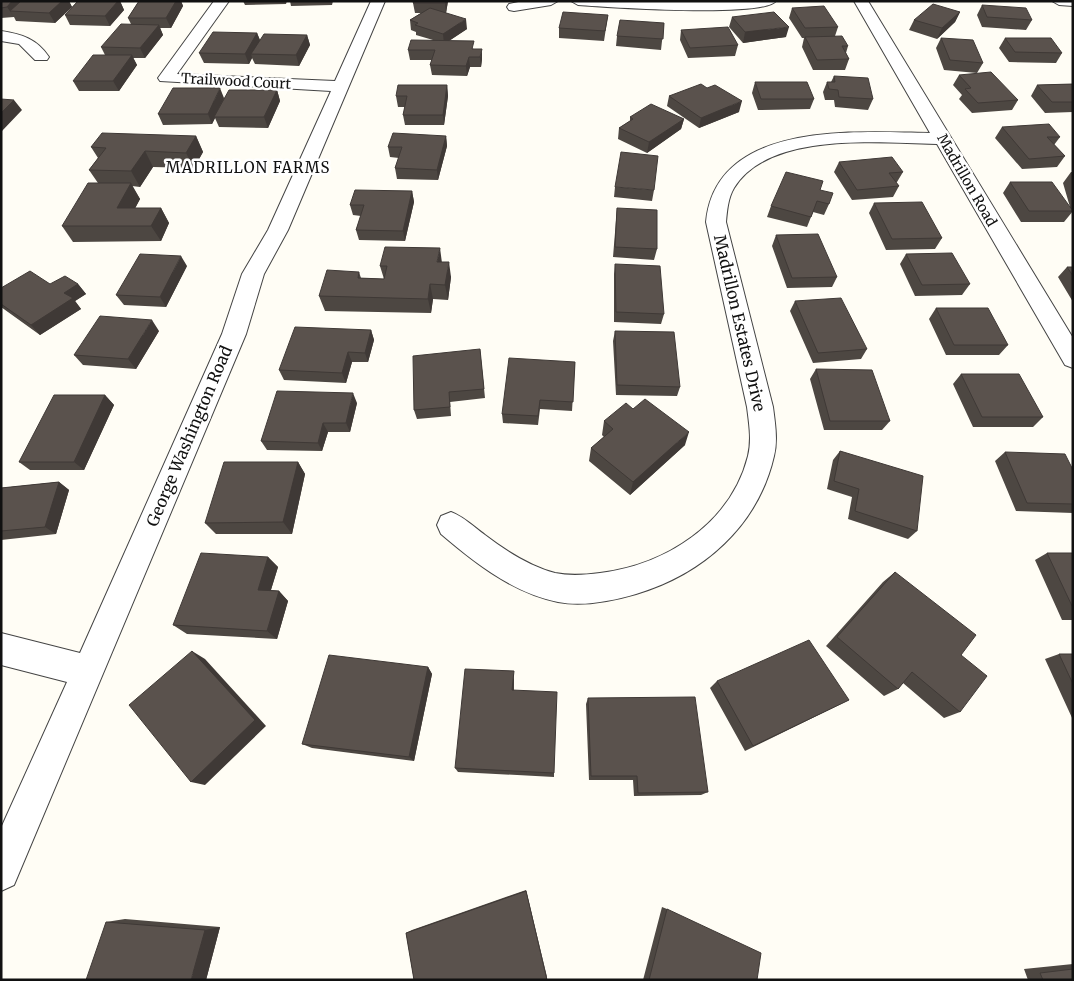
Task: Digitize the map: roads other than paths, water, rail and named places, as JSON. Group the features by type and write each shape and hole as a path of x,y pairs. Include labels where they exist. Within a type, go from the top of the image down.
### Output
{"street":[{"name":"Trailwood Court","path":"222,1 166,78 340,86"},
{"name":"George Washington Road","path":"1,872 234,334 253,274 278,230 378,1"},
{"path":"514,7 551,1"},
{"path":"578,1 708,6 769,1"},
{"name":"Madrillon Road","path":"861,1 1073,359"},
{"path":"1059,1 1073,2"},
{"path":"1,36 17,38 31,44 41,57"},
{"name":"Madrillon Estates Drive","path":"451,525 487,555 522,575 555,587 573,589 615,587 654,575 688,557 717,534 742,502 761,455 762,424 760,407 716,222 718,202 726,185 738,170 757,157 778,148 802,142 836,139 943,139"},
{"path":"1,648 88,671"}],"district":[{"name":"MADRILLON FARMS","path":"248,167"}]}
